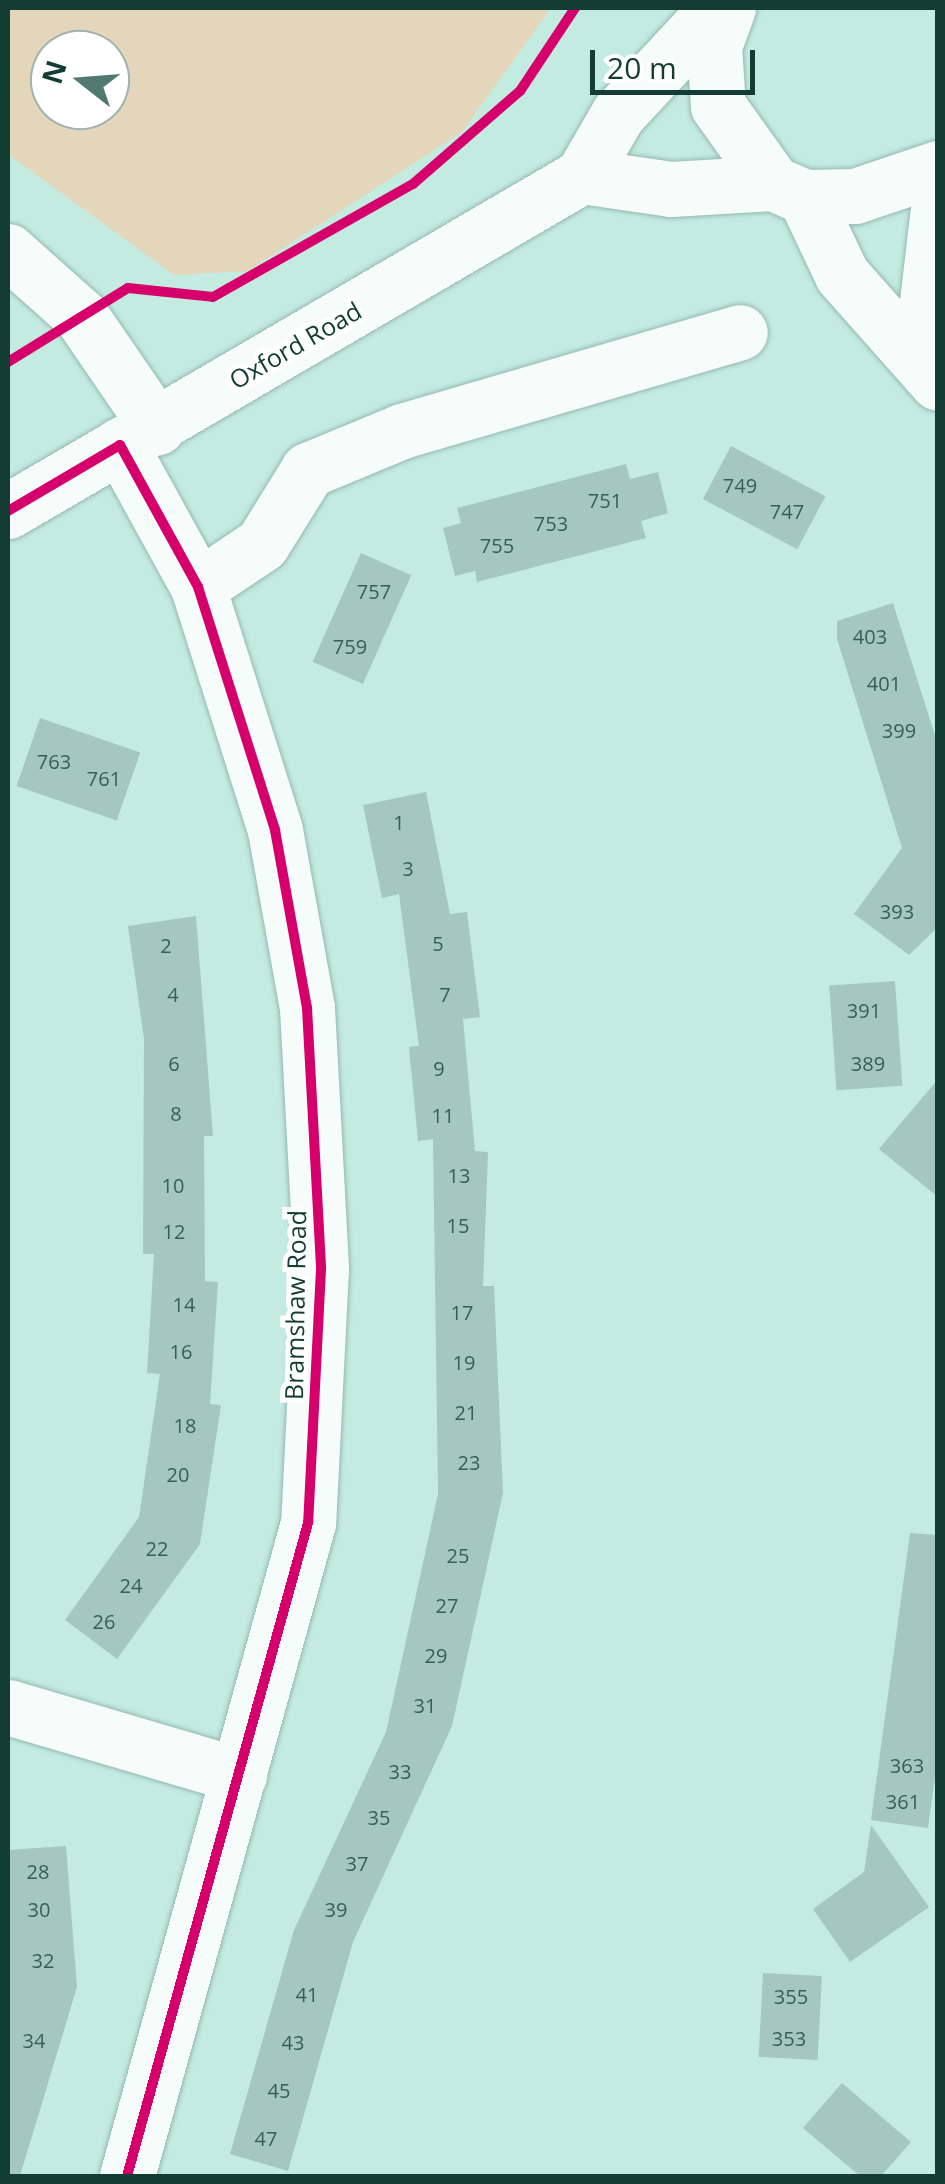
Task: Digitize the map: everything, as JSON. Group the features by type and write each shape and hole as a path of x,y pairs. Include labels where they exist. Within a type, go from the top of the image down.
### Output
{"street":[{"name":"Oxford Road","path":"8,511 582,176 618,114 717,8"},
{"path":"728,8 714,46 718,106 789,190 842,275 938,383"},
{"path":"582,176 670,189 890,188 938,168"},
{"path":"938,208 925,319 938,360"},
{"name":"Bramshaw Road","path":"8,251 81,316 138,436 198,587 275,830 306,1008 321,1269 308,1523 127,2176"},
{"path":"198,587 262,544 308,470 402,432 740,332"},
{"path":"8,1707 239,1775"}],"shaded area":[{"path":"8,8 551,8 462,132 248,271 174,275 8,154"}],"building":[{"path":"731,446 825,496 797,549 703,499"},
{"path":"626,464 630,479 658,472 668,513 641,521 646,538 477,582 475,571 455,576 443,528 461,523 457,508"},
{"path":"361,553 411,575 363,684 313,662"},
{"path":"893,603 938,745 938,927 909,955 854,914 902,848 837,639 837,621"},
{"path":"40,718 140,753 117,821 17,786"},
{"path":"426,792 450,914 467,912 480,1017 463,1019 475,1151 488,1152 483,1286 494,1286 503,1493 452,1726 353,1942 288,2171 230,2154 294,1930 386,1732 438,1494 433,1139 418,1141 409,1047 419,1046 399,894 382,898 363,805"},
{"path":"196,916 213,1136 204,1136 205,1281 218,1282 210,1404 221,1405 200,1544 117,1659 65,1620 139,1517 160,1374 147,1373 154,1254 143,1254 144,1039 128,926"},
{"path":"895,981 902,1086 836,1090 829,986"},
{"path":"938,1079 938,1197 879,1149"},
{"path":"910,1533 938,1535 938,1755 928,1828 871,1820"},
{"path":"871,1825 929,1907 850,1962 813,1909 864,1872"},
{"path":"66,1846 77,1987 20,2176 8,2176 8,1850"},
{"path":"763,1973 822,1976 818,2060 759,2057"},
{"path":"842,2083 911,2142 881,2176 860,2176 803,2128"}],"cycle path":[{"path":"8,362 128,288 213,297 413,184 520,91 575,8"},
{"path":"8,511 120,445 198,587 275,830 307,1008 321,1269 308,1523 127,2176"}]}
